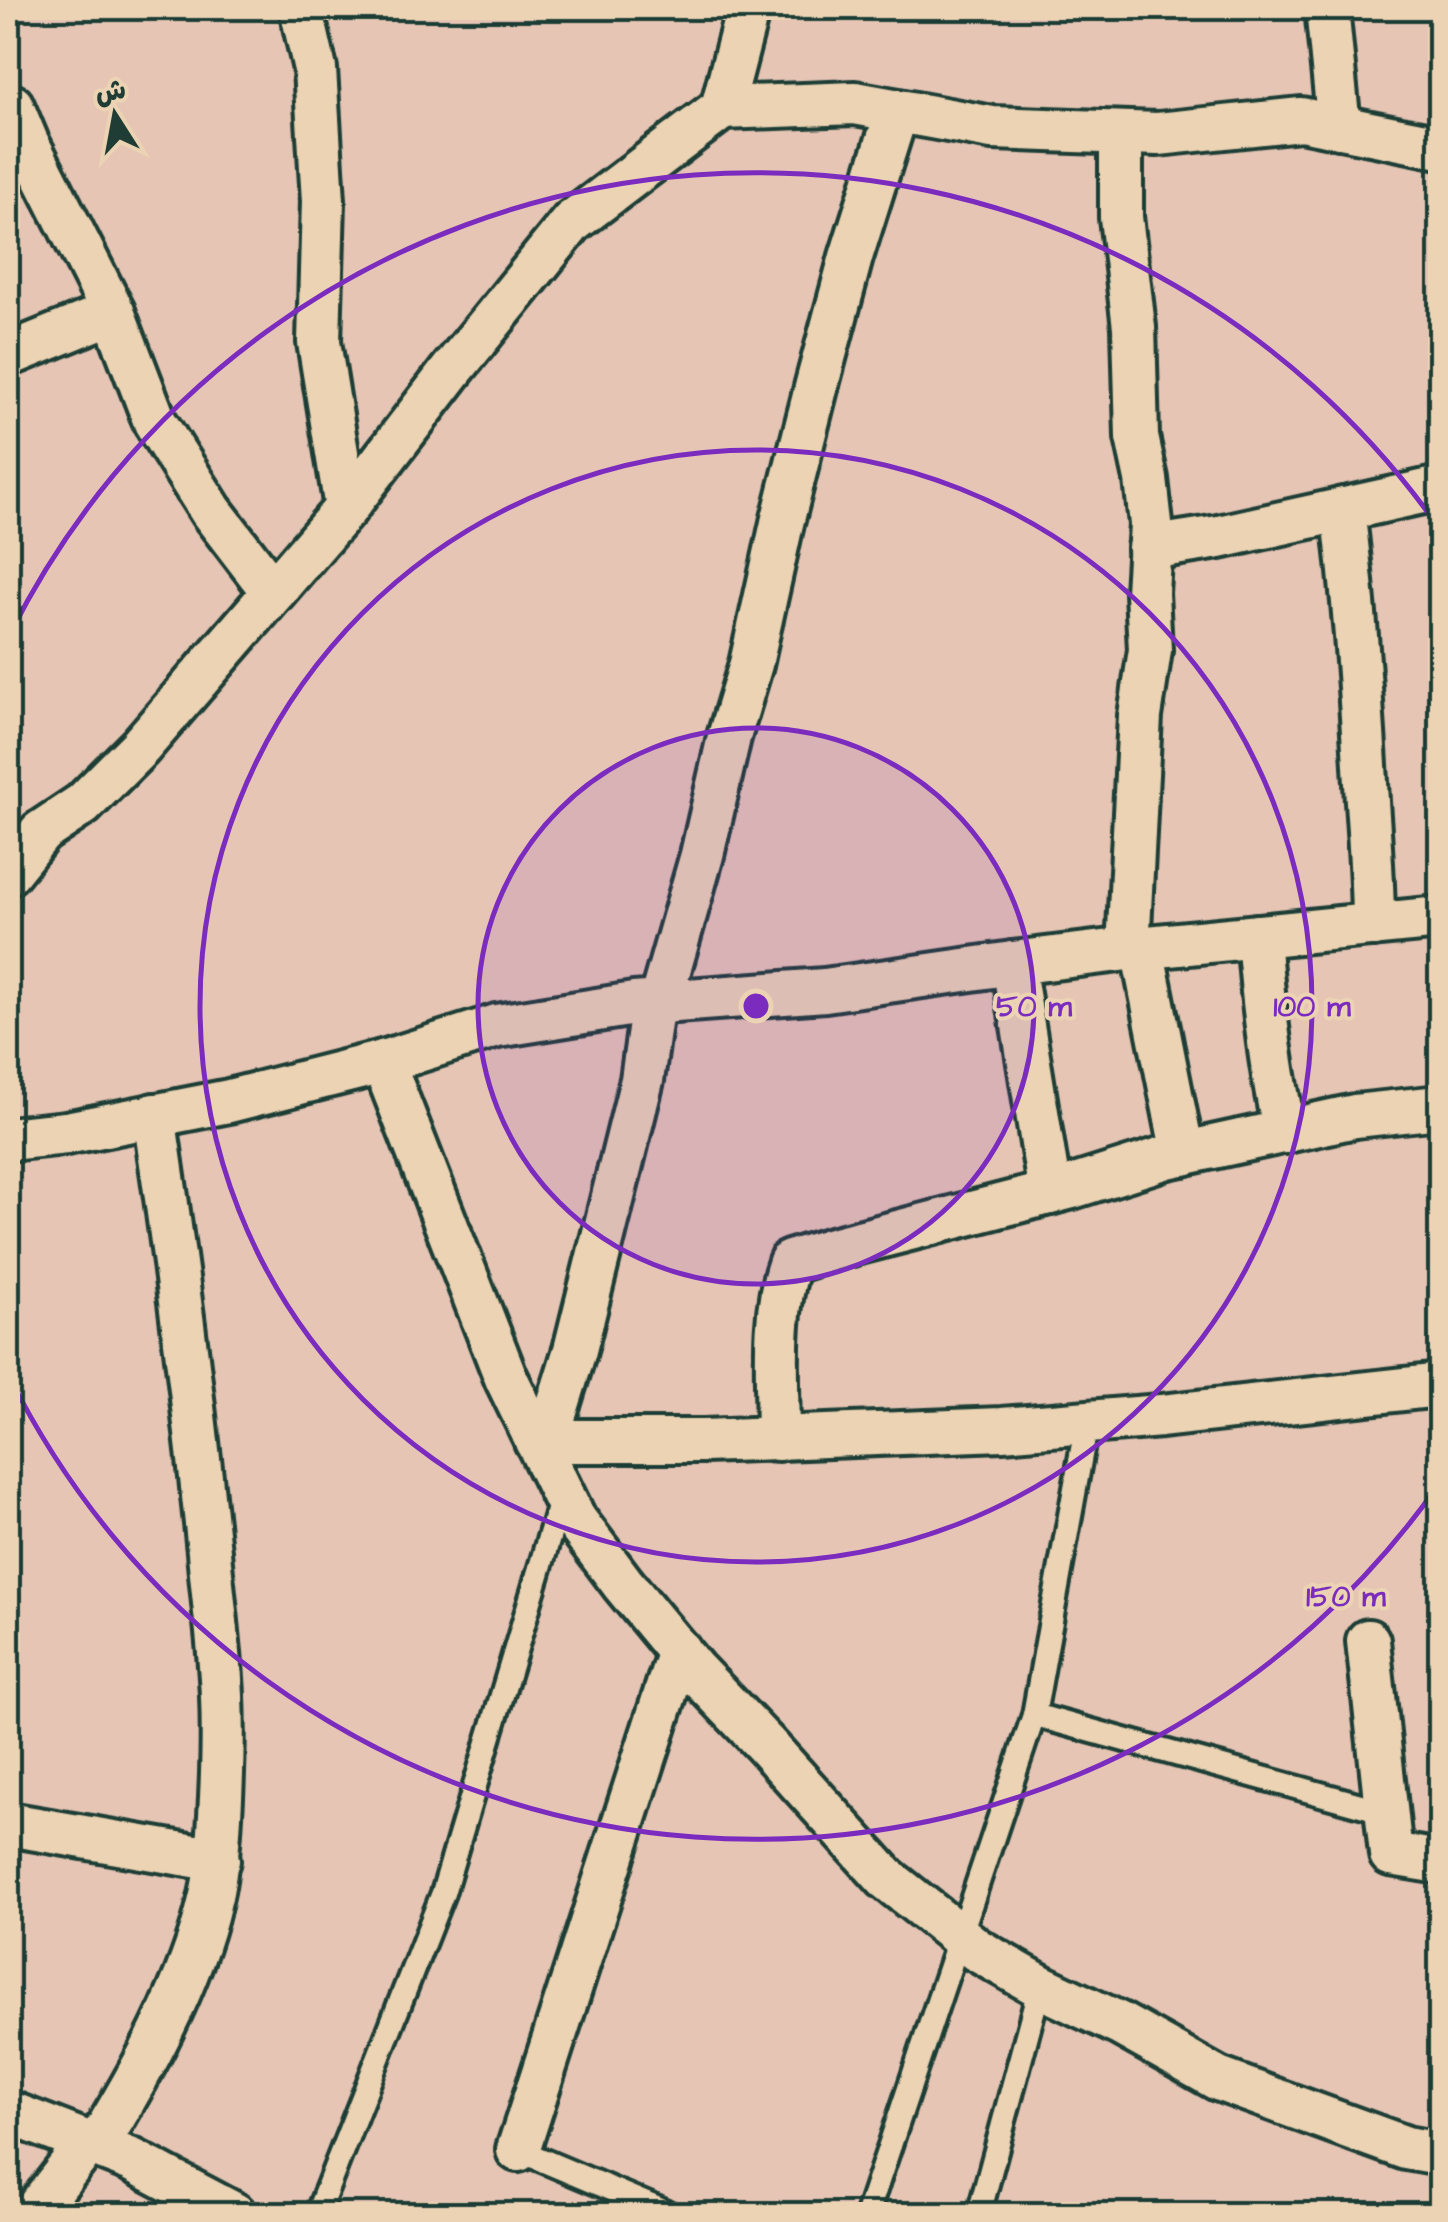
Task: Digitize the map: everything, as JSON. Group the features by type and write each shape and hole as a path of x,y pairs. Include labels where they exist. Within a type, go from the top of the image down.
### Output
{"street":[{"path":"301,8 315,69 322,182 319,342 346,508"},
{"path":"722,108 748,8"},
{"path":"1327,8 1339,127"},
{"path":"8,873 41,832 83,804 140,747 346,508 572,222 722,108 855,103 992,128 1158,134 1301,120 1440,148"},
{"path":"10,107 113,312 155,422 211,511 273,592"},
{"path":"542,1441 576,1350 642,1080 656,1002 702,856 816,384 850,257 897,111"},
{"path":"1121,132 1121,217 1134,327 1136,437 1146,480 1150,524 1150,650 1140,716 1135,949 1183,1154"},
{"path":"8,354 113,312"},
{"path":"1149,548 1219,537 1440,488"},
{"path":"1343,509 1364,728 1373,925"},
{"path":"8,1139 66,1133 229,1101 383,1062 497,1026 656,1002 825,990 1013,963 1440,918"},
{"path":"1258,936 1262,994 1285,1132"},
{"path":"1013,963 1050,1193"},
{"path":"383,1062 506,1378 542,1441 575,1520 678,1651 886,1878 977,1950 1218,2079 1406,2148 1440,2154"},
{"path":"778,1439 778,1348 783,1281 790,1262 1183,1154 1355,1116 1440,1106"},
{"path":"32,2214 92,2145 127,2097 174,2003 210,1902 218,1860 222,1696 176,1265 154,1116"},
{"path":"542,1441 778,1439 1002,1428 1440,1385"},
{"path":"1368,1641 1391,1854 1440,1862"},
{"path":"518,2150 678,1651"},
{"path":"8,1824 218,1860"},
{"path":"8,2112 132,2160 234,2214"}],"lane":[{"path":"867,2214 1034,1715 1088,1422"},
{"path":"317,2214 443,1893 562,1493"},
{"path":"1034,1715 1386,1812"},
{"path":"980,2214 1040,1986"},
{"path":"518,2150 670,2214"}]}
